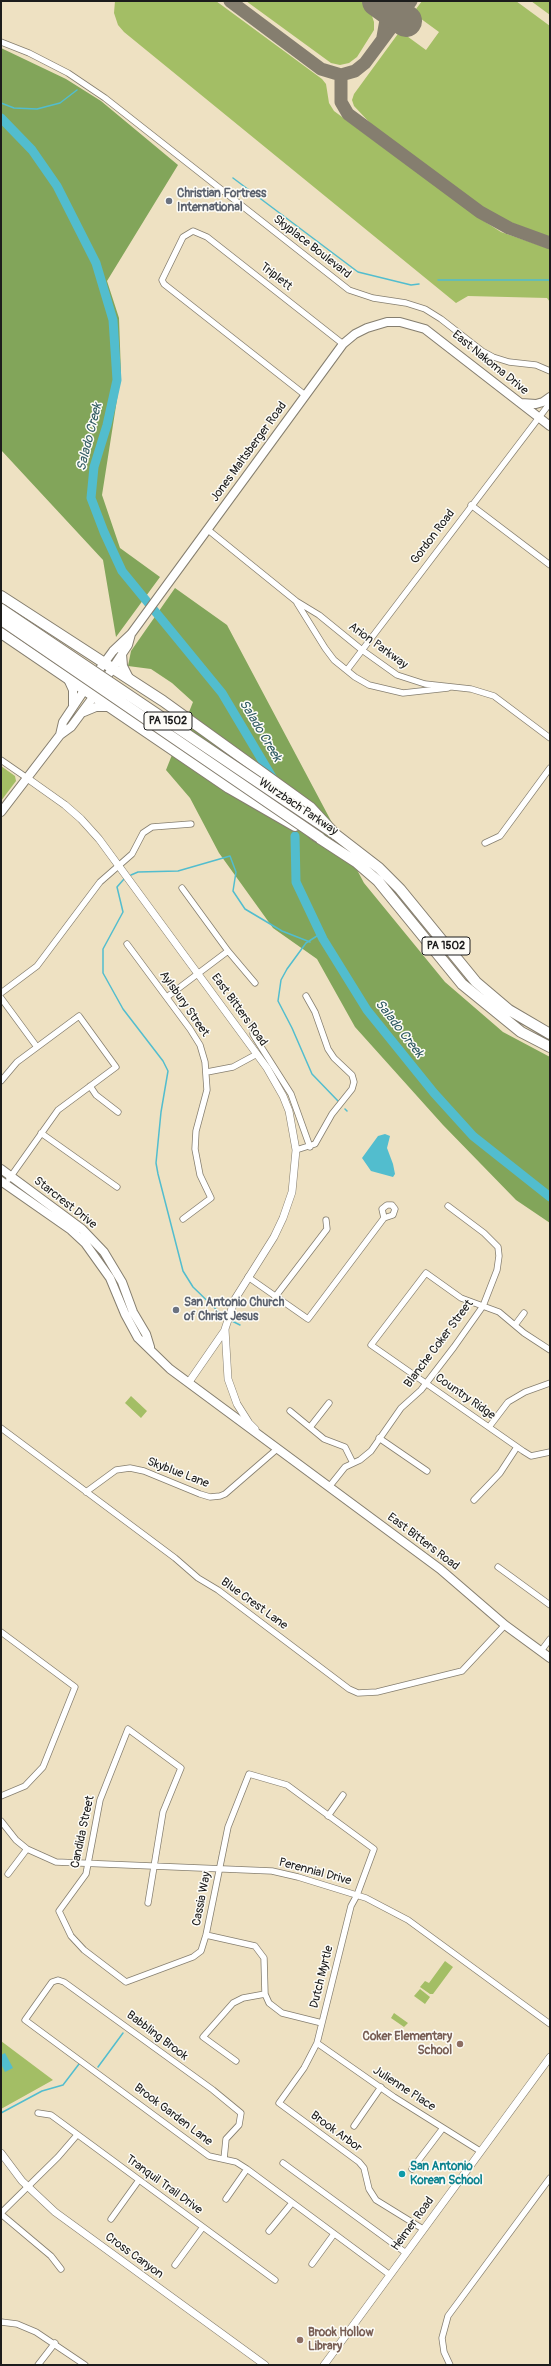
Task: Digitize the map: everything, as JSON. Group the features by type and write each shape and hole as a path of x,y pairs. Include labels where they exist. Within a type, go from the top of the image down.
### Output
{"highway":[{"path":"1,596 163,701 310,807 335,834"},
{"name":"Wurzbach Parkway","path":"1,609 353,846 400,889 476,982 510,1010 550,1034"},
{"name":"Wurzbach Parkway","path":"1,620 356,862 378,881 462,984 521,1032 550,1047"},
{"path":"1,633 229,788 320,838"},
{"path":"68,679 82,674 88,664 87,653"}],"main road":[{"name":"Jones Maltsberger Road","path":"60,735 63,722 85,689 113,651 131,634 343,344 355,334 373,325 387,322 411,324"},
{"name":"East Nakoma Drive","path":"411,324 426,329 437,336 550,426"},
{"path":"520,403 536,404 543,402 550,397"},
{"name":"Jones Maltsberger Road","path":"1,812 60,735 71,727 113,670 131,634"},
{"path":"87,653 97,654 113,651"},
{"path":"122,654 123,666 130,680"},
{"path":"68,679 73,690 74,705"},
{"path":"81,713 96,707 112,708"},
{"name":"Starcrest Drive","path":"1,1169 82,1229 102,1250 113,1266 133,1312 146,1334 150,1347"},
{"name":"Starcrest Drive","path":"3,1183 71,1230 95,1255 110,1278 138,1338 150,1347 170,1369 277,1449"},
{"path":"95,1255 102,1250"},
{"path":"118,1296 126,1294"},
{"name":"East Bitters Road","path":"277,1449 440,1569 505,1625 550,1658"}],"street":[{"name":"Skyplace Boulevard","path":"1,42 29,53 68,74 105,98 349,290 373,298 406,303 425,309 493,357 509,362 536,365 550,370"},
{"name":"Triplett","path":"305,395 164,284 162,280 183,237 193,231 207,237 343,344"},
{"path":"539,418 550,403"},
{"name":"Gordon Road","path":"347,670 471,505 539,418"},
{"path":"471,505 550,565"},
{"name":"Arion Parkway","path":"207,529 296,601 319,615 387,668 407,679 425,684 479,691 494,696 550,738"},
{"name":"Arion Parkway","path":"296,601 325,648 347,670 369,685 395,692 417,693 455,687"},
{"name":"East Bitters Road","path":"1,760 81,819 119,866 198,974 256,1054 283,1096 293,1127 296,1150 294,1184 283,1218 235,1299 225,1329"},
{"path":"485,843 500,836 550,768"},
{"path":"1,993 37,966 100,882 132,854 138,838 149,828 191,824"},
{"path":"182,888 228,951 255,983"},
{"name":"Aylsbury Street","path":"127,944 195,1037 203,1053 207,1072 206,1094 196,1131 195,1149 200,1175 211,1198 183,1219"},
{"path":"167,997 228,951"},
{"path":"296,1150 310,1147 315,1144 332,1114 350,1092 354,1082 352,1075 334,1058 328,1049 315,1012 306,996"},
{"path":"1,998 37,1047"},
{"path":"1,1081 17,1062 79,1016 116,1067 58,1110 11,1176 3,1183"},
{"path":"253,1025 253,1034 292,1094 310,1147"},
{"path":"207,1072 234,1066 256,1054"},
{"path":"90,1086 96,1095 118,1112"},
{"path":"41,1133 117,1187"},
{"name":"Blanche Coker Street","path":"329,1487 345,1467 371,1451 401,1408 426,1383 483,1306 498,1263 498,1247 484,1233 448,1206"},
{"path":"248,1277 308,1319 384,1218"},
{"path":"275,1297 327,1229 326,1220"},
{"name":"Country Ridge","path":"483,1306 461,1298 426,1273 371,1345 531,1456 550,1452"},
{"path":"483,1306 499,1312 550,1350"},
{"path":"515,1325 524,1314"},
{"path":"189,1382 225,1329"},
{"path":"225,1329 225,1363 233,1394 249,1423 277,1449"},
{"path":"489,1427 508,1402 525,1392 550,1383"},
{"path":"311,1426 330,1403"},
{"path":"290,1411 311,1426 324,1439 345,1447 353,1463"},
{"name":"Blue Crest Lane","path":"1,1428 198,1578 218,1590 349,1689 358,1693 377,1692 462,1671 505,1625"},
{"path":"379,1438 427,1471"},
{"path":"474,1500 500,1473 517,1447"},
{"name":"Skyblue Lane","path":"86,1492 116,1470 130,1468 144,1471 200,1494 220,1496 225,1494 277,1449"},
{"path":"498,1567 550,1605"},
{"path":"1,1632 75,1687 43,1767 25,1786 1,1796"},
{"path":"541,1651 550,1640"},
{"name":"Candida Street","path":"126,1982 84,1950 72,1936 59,1911 84,1878 88,1865 100,1800 128,1729 181,1768 163,1812 153,1867"},
{"name":"Cassia Way","path":"126,1982 194,1957 201,1951 206,1934 228,1827 248,1774 286,1785 328,1816"},
{"path":"328,1816 343,1795"},
{"name":"Dutch Myrtle","path":"279,2104 304,2068 317,2043 351,1906 357,1895 374,1849 328,1816"},
{"name":"Perennial Drive","path":"1,1821 9,1833 27,1849 56,1862 88,1865 285,1873 379,1903 408,1920 550,2024"},
{"path":"8,1874 27,1849"},
{"path":"148,1903 153,1867"},
{"path":"206,1934 256,1946 262,1952 265,1962 266,1994 269,2003 275,2010 322,2023"},
{"name":"Babbling Brook","path":"26,2020 52,1982 58,1980 70,1986 213,2090 241,2113 242,2116 239,2125 226,2139 224,2158"},
{"path":"236,2061 202,2037 233,2003 243,1998 266,1994"},
{"name":"Brook Garden Lane","path":"26,2020 209,2156 224,2158 236,2162 247,2169 390,2274"},
{"name":"Julienne Place","path":"317,2043 381,2087 480,2151"},
{"name":"Heimer Road","path":"324,2365 550,2057"},
{"path":"354,2126 381,2087"},
{"name":"Brook Arbor","path":"279,2104 359,2162 364,2168 369,2190 376,2200 423,2229"},
{"name":"Tranquil Trail Drive","path":"38,2114 51,2115 275,2280"},
{"path":"412,2169 443,2128"},
{"path":"61,2269 51,2256 1,2213 28,2188 77,2135"},
{"name":"Cross Canyon","path":"1,2153 28,2188 55,2212 265,2365"},
{"path":"283,2163 406,2253"},
{"path":"226,2199 247,2169"},
{"path":"450,2365 444,2352 442,2338 448,2316 550,2178"},
{"path":"111,2219 139,2180"},
{"path":"269,2231 292,2203"},
{"path":"175,2265 203,2227"},
{"path":"312,2264 334,2234"},
{"path":"1,2322 27,2328 56,2343 85,2365"},
{"path":"38,2365 56,2343"}],"green space":[{"path":"115,1 216,1 322,79 326,84 329,103 334,111 476,216 501,232 550,249 550,302 547,298 468,296 456,303 124,32 118,25 114,13"},
{"path":"246,1 361,1 371,13 374,22 374,30 357,57 349,63 340,65 331,63"},
{"path":"422,1 516,1 550,26 550,237 504,220 486,210 372,125 354,106 352,100 354,94 400,31 426,50 439,32 413,13"},
{"path":"531,1 550,1 550,15"},
{"path":"1,48 66,79 101,101 178,165 107,281 119,318 121,374 102,495 120,548 160,577 116,637 103,560 1,450"},
{"path":"175,588 227,625 364,883 445,982 503,1032 550,1057 550,1223 516,1200 443,1125 355,1027 317,959 273,928 219,853 190,798 166,770 193,702 172,683 151,669 128,666 131,651"},
{"path":"1,766 15,776 16,781 1,801"},
{"path":"131,1396 147,1411 141,1418 125,1403"},
{"path":"445,1961 453,1967 433,1994 430,1994 420,1987 425,1981 429,1983"},
{"path":"420,1989 430,1997 425,2004 414,1996"},
{"path":"394,2013 408,2023 404,2027 391,2018"},
{"path":"1,2041 53,2080 1,2109"}],"water":[{"path":"385,1134 390,1136 387,1148 393,1164 395,1174 393,1177 371,1171 362,1158 378,1136"},
{"path":"5,2053 13,2068 5,2072 1,2064 1,2055"}],"waterway":[{"path":"1,103 14,108 37,109 60,103 77,90"},
{"name":"Salado Creek","path":"1,118 32,150 57,186 96,263 113,320 117,380 107,425 94,467 91,498 104,532 122,571 222,693 275,782"},
{"path":"233,178 358,272 411,285 419,284"},
{"path":"438,280 550,280"},
{"name":"Salado Creek","path":"295,836 296,882 323,939 367,1010 434,1093 473,1136 550,1197"},
{"path":"131,875 138,872 178,871 230,856 236,872 233,891 245,909 282,931 310,942"},
{"path":"124,879 117,887 123,912 103,949 103,973 123,1009 163,1061 168,1071 161,1112 156,1163 158,1174 183,1271 193,1287 224,1317"},
{"path":"320,934 306,943 287,969 281,980 278,1001 292,1028 312,1074 338,1101"},
{"path":"232,1321 240,1325"},
{"path":"98,2067 123,2033"},
{"path":"1,2113 42,2091 63,2085 79,2064"}],"taxiway":[{"path":"230,1 321,69 341,75 355,71 365,63 411,1"},
{"path":"383,37 386,20 379,2 399,1"},
{"path":"341,75 341,102 348,114 480,212 509,228 550,243"}],"runway":[{"path":"378,1 406,21"}],"place":[{"name":"Christian Fortress International","path":"169,201"},
{"name":"San Antonio Church of Christ Jesus","path":"176,1310"},
{"name":"Coker Elementary School","path":"460,2044"},
{"name":"San Antonio Korean School","path":"402,2174"},
{"name":"Brook Hollow Library","path":"300,2340"}]}
